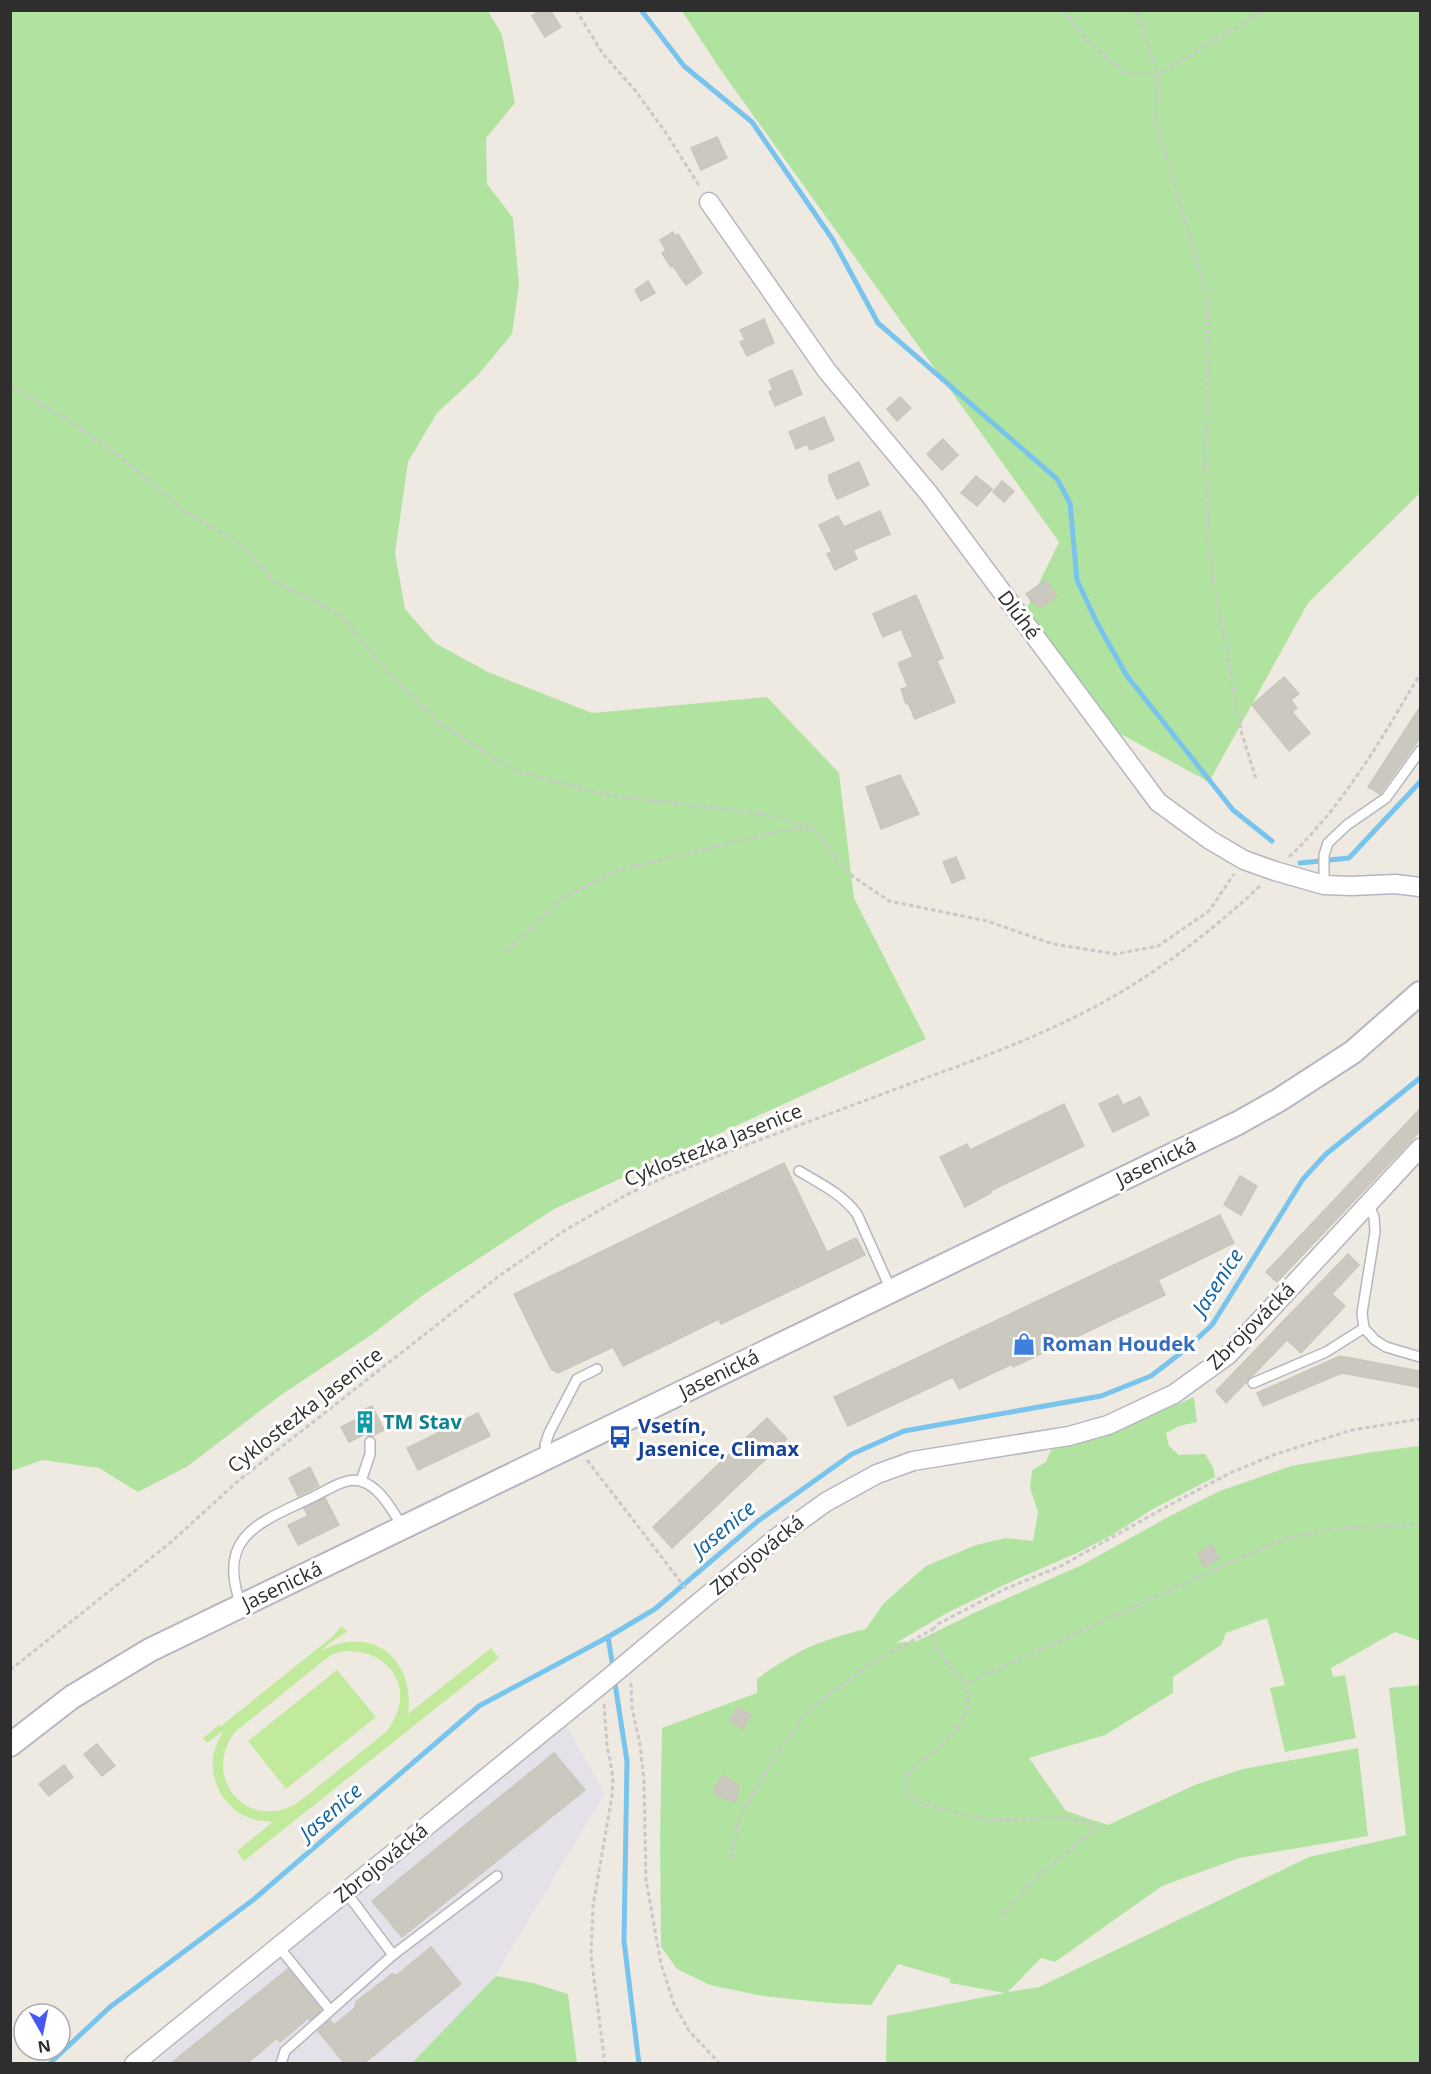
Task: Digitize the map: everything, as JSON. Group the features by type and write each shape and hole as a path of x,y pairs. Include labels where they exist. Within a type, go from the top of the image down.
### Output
{"street":[{"name":"Dlúhé","path":"709,202 827,371 930,495 1158,802 1210,840 1244,860 1275,871 1324,878 1352,886 1395,884 1420,887"},
{"name":"Jasenická","path":"10,1745 72,1697 133,1659 1238,1123 1279,1101 1353,1052 1420,993"},
{"name":"Zbrojovácká","path":"134,2064 627,1663 783,1532 826,1502 877,1474 913,1461 1078,1433 1108,1425 1174,1394 1228,1355 1420,1148"}],"lane":[{"path":"1324,878 1324,855 1328,843 1393,791 1420,751"},
{"path":"799,1171 838,1193 852,1207 891,1290"},
{"path":"1368,1204 1374,1217 1375,1232 1362,1313 1364,1328 1375,1340 1386,1347 1420,1357"},
{"path":"1253,1383 1326,1352 1364,1328"},
{"path":"548,1457 545,1445 549,1433 577,1379 597,1369"},
{"path":"361,1481 370,1454 370,1442"},
{"path":"241,1605 234,1574 243,1537 262,1522 333,1487 352,1480 361,1481 377,1491 403,1527"},
{"path":"281,2064 285,2051 393,1955 497,1876"},
{"path":"346,1892 393,1955"},
{"path":"278,1946 330,2010"}],"path":[{"path":"576,10 603,54 634,89 664,130 709,202"},
{"path":"1064,10 1088,42 1126,74 1158,75 1264,10"},
{"path":"1136,10 1158,75 1156,122 1207,296 1209,352 1205,454 1209,554 1241,731 1256,779"},
{"path":"10,385 69,420 129,463 185,512 237,542 276,582 341,615 391,676 444,726 512,770 607,795 764,814 813,828 848,873 889,901 987,921 1053,944 1116,954 1158,946 1209,911 1244,860"},
{"name":"Cyklostezka Jasenice","path":"10,1670 170,1542 238,1481 499,1276 567,1229 665,1177 982,1057 1064,1023 1101,1004 1173,959 1222,921 1300,847 1345,793 1389,727 1420,674"},
{"path":"507,951 560,900 618,870 789,829 813,828"},
{"path":"731,1858 740,1817 783,1745 804,1715 870,1664 938,1624 1005,1589 1061,1566 1230,1473 1276,1454 1352,1430 1420,1419"},
{"path":"583,1455 687,1590"},
{"path":"963,1685 1284,1539 1329,1530 1420,1524"},
{"path":"933,1629 934,1646 963,1685 968,1700 963,1722 908,1773 905,1781 908,1795 921,1803 985,1820 1070,1818 1089,1823 1096,1828 1037,1877 1001,1916"},
{"path":"627,1663 644,1781 646,1880 661,1964 674,2004 689,2031 720,2064"},
{"path":"602,1683 607,1745 613,1777 610,1813 593,1906 591,1955 605,2064"}],"shaded area":[{"path":"566,1724 605,1794 442,2063 153,2064"}],"green space":[{"path":"11,10 488,11 502,35 515,103 486,138 487,184 513,218 519,285 512,334 477,376 437,413 408,462 395,553 405,609 435,643 488,672 592,713 767,697 839,773 854,898 926,1039 554,1209 426,1293 371,1335 281,1395 188,1466 138,1492 99,1468 43,1460 11,1471"},
{"path":"682,11 1420,11 1420,493 1308,603 1209,782 1082,713 1020,622 1059,542 720,69"},
{"path":"1194,1397 1197,1422 1179,1426 1166,1433 1169,1446 1179,1455 1205,1454 1213,1467 1215,1477 1151,1510 1114,1534 945,1614 896,1643 917,1641 1082,1565 1220,1491 1291,1466 1420,1446 1420,1641 1395,1632 1331,1668 1333,1677 1345,1675 1356,1738 1285,1752 1270,1688 1285,1685 1267,1618 1226,1633 1221,1645 1173,1677 1173,1693 1105,1735 1029,1758 1066,1811 1108,1825 1197,1784 1243,1769 1358,1748 1368,1836 1239,1858 1162,1886 1055,1962 1041,1958 1008,1992 1039,1987 1309,1857 1406,1835 1389,1688 1420,1685 1420,2063 886,2063 887,2016 1005,1993 950,1983 950,1979 898,1964 871,2005 829,2003 763,1996 710,1985 677,1969 661,1947 662,1728 757,1693 757,1679 784,1661 821,1642 866,1629 883,1604 926,1566 976,1545 1006,1538 1033,1541 1038,1512 1030,1488 1032,1470 1046,1462 1051,1450 1104,1437 1143,1417"},
{"path":"342,1626 347,1632 320,1651 333,1645 362,1642 376,1645 396,1661 407,1685 408,1714 491,1648 499,1658 244,1861 237,1851 273,1822 250,1818 241,1814 227,1802 217,1786 213,1767 214,1751 223,1731 207,1743 203,1738 332,1637","holes":["345,1651 362,1653 388,1666 396,1676 400,1689 400,1703 386,1732 296,1804 277,1811 260,1810 245,1805 234,1795 226,1782 223,1766 226,1749 235,1732 333,1654"]},
{"path":"337,1670 376,1717 286,1789 248,1741"},
{"path":"496,1976 533,1983 568,1994 577,2063 412,2063"}],"building":[{"path":"540,10 550,10 561,27 545,37 532,16"},
{"path":"717,137 727,158 701,170 691,148"},
{"path":"673,232 675,236 678,234 702,273 686,285 662,253 666,250 660,240"},
{"path":"648,281 655,293 641,301 635,290"},
{"path":"764,319 774,343 747,356 740,342 745,340 740,330"},
{"path":"792,370 802,394 775,406 769,392 773,390 769,380"},
{"path":"900,397 911,408 897,421 887,409"},
{"path":"824,417 834,440 810,450 807,444 796,449 789,432"},
{"path":"943,439 958,455 942,470 927,454"},
{"path":"859,462 869,485 837,499 829,481 829,475"},
{"path":"976,476 992,489 977,506 961,493"},
{"path":"1002,481 1014,491 1004,502 993,492"},
{"path":"880,511 890,534 853,550 857,559 835,570 827,554 832,552 819,525 838,516 844,527"},
{"path":"1046,580 1057,597 1040,608 1026,594"},
{"path":"916,595 943,658 937,661 955,702 915,719 908,703 906,704 901,689 908,687 898,663 913,657 901,629 883,637 873,614"},
{"path":"1284,677 1299,694 1291,700 1297,708 1292,712 1310,733 1289,751 1252,705"},
{"path":"1420,707 1420,738 1380,794 1368,787"},
{"path":"900,775 919,814 881,829 866,787"},
{"path":"956,857 965,878 952,883 943,862"},
{"path":"1118,1095 1123,1105 1140,1097 1149,1115 1113,1132 1099,1104"},
{"path":"1064,1104 1084,1146 990,1191 991,1193 965,1207 940,1157 967,1144 970,1150"},
{"path":"1420,1109 1420,1131 1277,1282 1266,1272"},
{"path":"784,1163 827,1252 856,1238 865,1255 721,1324 719,1319 623,1366 613,1347 558,1373 551,1369 514,1294"},
{"path":"1240,1176 1257,1186 1241,1215 1224,1205"},
{"path":"1220,1215 1234,1243 1158,1280 1165,1295 1013,1367 1012,1364 959,1389 953,1377 848,1426 834,1397"},
{"path":"1348,1254 1359,1265 1332,1294 1345,1306 1301,1353 1287,1340 1226,1403 1216,1391"},
{"path":"1340,1356 1420,1371 1419,1387 1342,1373 1263,1406 1257,1393"},
{"name":"TM Stav","path":"372,1406 384,1430 372,1436 368,1436 367,1433 349,1442 341,1427 359,1418 357,1413"},
{"path":"478,1413 490,1436 418,1470 407,1448"},
{"path":"767,1418 787,1439 672,1548 653,1527"},
{"path":"310,1467 319,1486 298,1496 289,1478"},
{"path":"325,1498 339,1525 298,1545 288,1525 308,1516 304,1508"},
{"path":"1212,1545 1219,1559 1204,1567 1198,1553"},
{"path":"737,1707 751,1715 743,1729 730,1721"},
{"path":"97,1744 115,1766 102,1776 84,1754"},
{"path":"554,1753 585,1790 402,1937 372,1901"},
{"path":"64,1765 73,1777 49,1796 39,1784"},
{"path":"723,1775 739,1785 736,1802 724,1799 715,1793 714,1789"},
{"path":"431,1947 461,1984 363,2064 345,2064 318,2031 330,2020 334,2025 355,2008 356,2002 392,1974 397,1975"},
{"path":"288,1969 321,2010 310,2020 308,2018 280,2042 277,2038 246,2064 170,2064"}],"waterway":[{"path":"641,10 684,66 752,122 833,240 878,323 1057,479 1070,503 1077,580 1097,623 1127,676 1233,810 1272,841"},
{"path":"1300,863 1349,858 1420,782"},
{"name":"Jasenice","path":"49,2064 110,2007 253,1900 479,1706 608,1637 655,1609 758,1521 852,1454 904,1431 1101,1396 1151,1376 1212,1325 1303,1179 1326,1154 1420,1078"},
{"path":"608,1637 613,1668"},
{"path":"614,1677 627,1761 624,1941 639,2064"}],"place":[{"name":"Roman Houdek","path":"1024,1344"},
{"name":"TM Stav","path":"365,1422"},
{"name":"Vsetín, Jasenice, Climax","path":"620,1437"}]}
